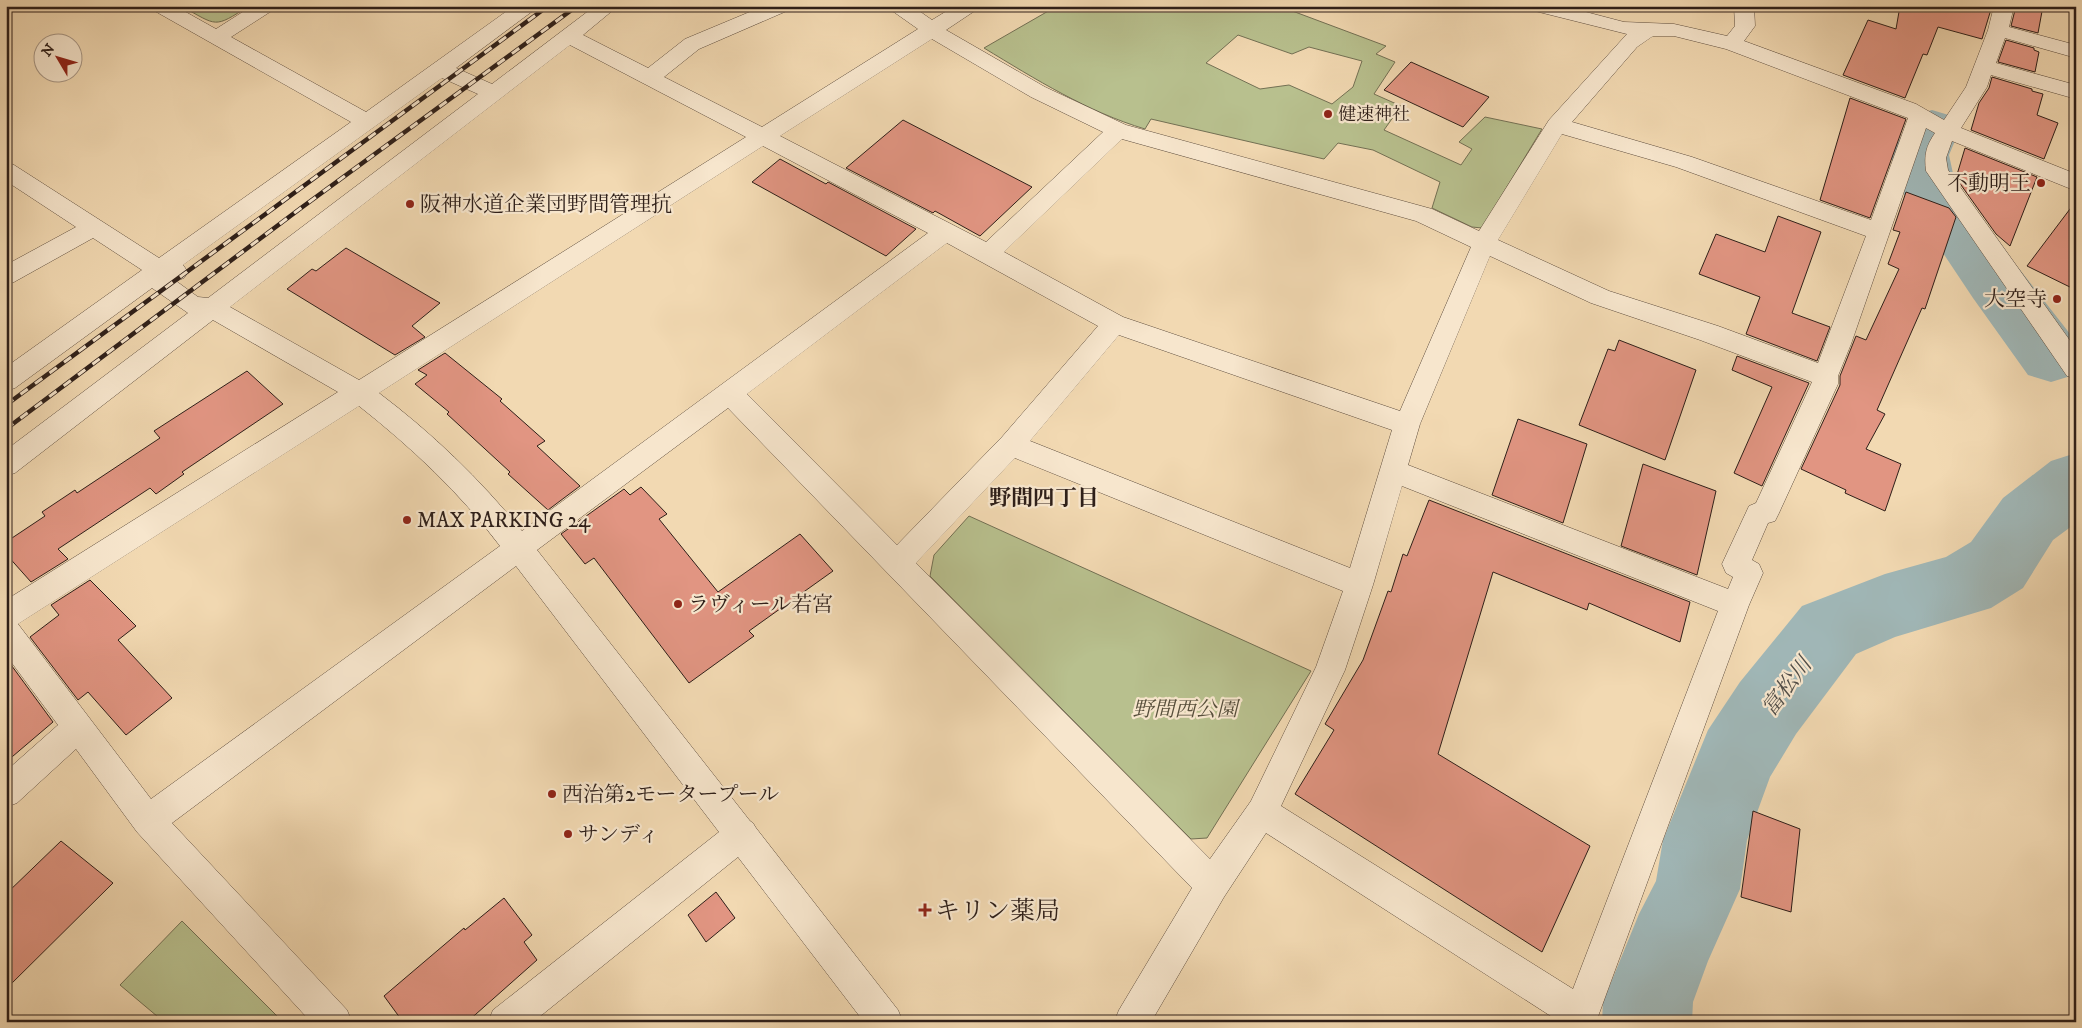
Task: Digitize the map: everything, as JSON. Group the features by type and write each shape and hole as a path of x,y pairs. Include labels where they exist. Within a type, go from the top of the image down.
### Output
{"street":[{"path":"160,6 368,122"},
{"path":"217,37 266,6"},
{"path":"6,381 527,6"},
{"path":"6,465 608,6"},
{"path":"649,78 692,44 782,6"},
{"path":"898,6 932,30 1038,92 1118,130 1424,215 1600,297 1709,333 1825,376"},
{"path":"6,616 969,6"},
{"path":"1538,6 1624,28 1674,30 1732,44 1908,109 1948,131 2076,183"},
{"path":"1732,44 1745,26 1744,6"},
{"path":"1262,812 1579,1018 1735,605 1749,573 1736,564 1759,514 1765,513 1825,384 1825,376 1879,232 1920,168 1935,158 1938,146 1976,87 1998,30 2004,6"},
{"path":"1130,1022 1212,885 1262,812 1330,670 1359,585 1408,424 1484,243 1557,125 1630,42 1649,29"},
{"path":"1998,30 2076,52"},
{"path":"569,36 988,254 1114,324 1408,424"},
{"path":"1984,66 2076,92"},
{"path":"441,69 494,93"},
{"path":"1920,116 1920,168 2076,369"},
{"path":"1557,125 1684,162 1879,232"},
{"path":"988,254 1118,130"},
{"path":"6,170 159,270"},
{"path":"6,276 94,227"},
{"path":"148,821 518,547 730,394 946,232"},
{"path":"159,270 159,281 192,305 212,308 359,392 385,412 446,466 484,504 742,834 886,1022"},
{"path":"897,564 1011,445 1114,324"},
{"path":"730,394 1212,885"},
{"path":"1011,445 1359,585"},
{"path":"1394,471 1735,605"},
{"path":"6,632 148,821 335,1022"},
{"path":"6,792 78,727"},
{"path":"505,1022 742,834"}],"green space":[{"path":"181,6 249,6 228,19 215,22 202,18"},
{"name":"健速神社","path":"1057,6 1279,6 1386,46 1376,54 1395,62 1374,94 1401,106 1384,130 1461,165 1472,149 1459,142 1485,117 1542,129 1482,228 1472,227 1432,208 1440,182 1373,150 1338,143 1324,159 1151,119 1145,129 1103,114 1082,104 1042,83 984,48","holes":["1238,35 1292,54 1309,47 1362,61 1353,87 1332,104 1289,85 1260,89 1206,63"]},
{"name":"野間西公園","path":"969,516 1311,671 1207,838 1191,839 930,576 934,555"},
{"path":"182,921 283,1022 164,1022 120,985"}],"building":[{"path":"1900,6 1992,6 1982,39 1938,27 1927,55 1923,54 1905,98 1843,75 1868,20 1896,29"},
{"path":"2016,6 2043,6 2038,33 2011,26"},
{"path":"2006,40 2034,48 2034,50 2039,52 2035,72 1998,62"},
{"path":"1411,62 1489,97 1463,127 1384,90"},
{"path":"1992,77 2043,94 2037,115 2058,123 2044,159 1971,130 1979,103 1989,88"},
{"path":"1850,98 1906,119 1870,218 1820,200"},
{"path":"903,120 1032,187 980,236 935,211 933,213 846,168"},
{"path":"1965,148 2037,177 2010,246 1996,234 1956,178"},
{"path":"780,159 826,184 828,182 916,229 886,256 752,182"},
{"path":"1906,192 1949,208 1956,217 1925,309 1922,308 1877,410 1885,414 1866,449 1901,464 1885,511 1845,493 1846,490 1801,469 1840,385 1840,376 1856,336 1866,340 1899,269 1888,264 1900,232 1893,230"},
{"path":"2076,201 2076,290 2027,266"},
{"path":"1778,216 1821,232 1792,313 1830,327 1817,361 1746,334 1760,297 1699,274 1716,234 1765,252"},
{"path":"346,248 440,303 412,326 425,337 395,355 287,289 312,269 316,271"},
{"path":"1619,340 1696,370 1665,460 1579,425 1608,349 1615,351"},
{"path":"445,353 502,399 500,401 545,441 537,446 580,486 548,510 447,414 449,412 415,384 427,375 418,370"},
{"path":"1737,356 1809,383 1762,486 1734,473 1772,387 1732,370"},
{"path":"247,371 283,404 182,472 184,474 156,494 150,488 58,549 68,559 31,582 6,554 6,542 45,516 42,512 75,490 77,493 160,438 154,431"},
{"path":"1518,419 1587,444 1563,523 1492,495"},
{"path":"1643,464 1716,491 1697,575 1621,546"},
{"path":"641,487 667,514 659,519 718,592 800,534 833,571 749,631 754,636 689,683 594,558 585,564 561,534 624,489 630,495"},
{"path":"1429,500 1690,602 1680,642 1589,603 1587,610 1493,572 1438,754 1590,846 1542,952 1295,794 1334,730 1325,724 1363,660 1388,591 1391,592 1403,554 1407,556"},
{"path":"90,580 136,626 118,640 172,698 126,735 88,692 78,700 30,637 59,615 51,605"},
{"path":"6,658 53,722 6,762"},
{"path":"1753,811 1800,829 1791,912 1741,897"},
{"path":"61,841 113,883 6,989 6,894"},
{"path":"716,892 735,918 706,942 688,915"},
{"path":"504,898 532,935 524,942 537,960 467,1022 403,1022 384,996 464,928 465,930"}],"waterway":[{"name":"富松川","path":"1932,129 1920,155 1926,182 1995,282 2051,357"},
{"name":"富松川","path":"1647,1022 1648,1002 1670,945 1697,889 1705,840 1737,757 1768,708 1829,630 1885,607 1965,585 1997,565 2028,519 2076,482"}],"railway":[{"path":"6,405 548,6"},
{"path":"6,429 301,208 577,6"}],"place":[{"name":"健速神社","path":"1328,114"},
{"name":"不動明王","path":"2041,183"},
{"name":"阪神水道企業団野間管理抗","path":"410,204"},
{"name":"大空寺","path":"2057,299"},
{"name":"MAX PARKING 24","path":"407,520"},
{"name":"ラヴィール若宮","path":"678,604"},
{"name":"西治第2モータープール","path":"552,794"},
{"name":"サンディ","path":"568,834"},
{"name":"キリン薬局","path":"925,910"}],"district":[{"name":"野間四丁目","path":"1044,497"}]}
